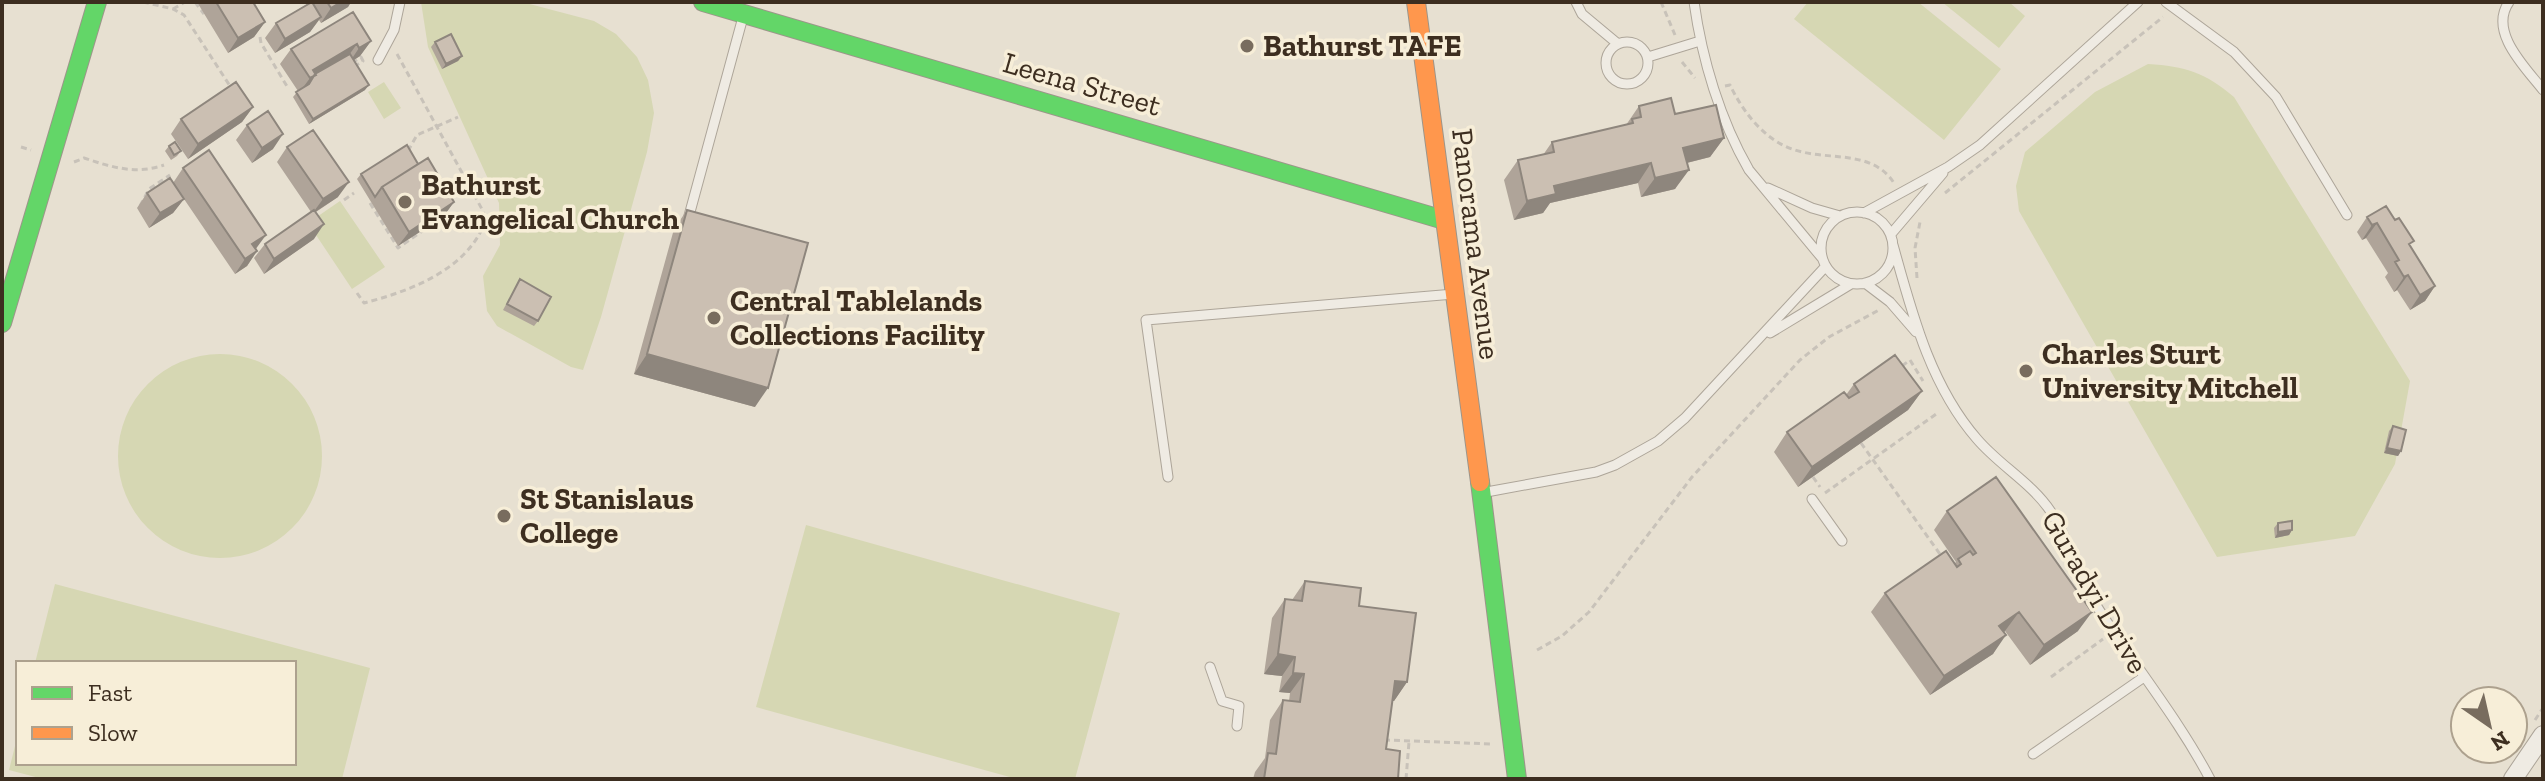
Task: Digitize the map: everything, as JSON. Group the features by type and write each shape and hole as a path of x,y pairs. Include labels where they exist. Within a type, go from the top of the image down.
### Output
{"street":[{"path":"2,323 10,267 97,2"},
{"name":"Leena Street","path":"703,2 1444,220"},
{"name":"Panorama Avenue","path":"1416,2 1513,744"},
{"path":"2513,779 2543,735"},
{"path":"1513,744 1517,779"}],"lane":[{"path":"378,60 394,30 400,2"},
{"path":"1576,2 1582,14 1618,44"},
{"path":"1694,2 1700,41 1742,158 1832,275 1851,284"},
{"path":"1864,213 1948,167 1980,145 2138,2"},
{"path":"2509,2 2505,8 2504,33 2513,51 2543,90"},
{"path":"2169,5 2234,52 2276,97 2347,215"},
{"path":"686,229 744,14"},
{"path":"1648,57 1700,41"},
{"path":"1618,44 1636,44 1648,57 1647,73 1635,83 1619,83 1608,72 1606,64 1612,49 1618,44"},
{"path":"1891,234 1948,167"},
{"path":"1765,187 1812,208 1840,216"},
{"path":"1760,339 1851,284 1865,283 1883,274 1893,255 1891,234 1884,224 1864,213 1851,212 1840,216 1823,234 1821,246 1824,262"},
{"name":"Guradyi Drive","path":"1893,245 1918,335 1950,399 1979,442 2034,491 2049,510 2094,602 2194,749 2210,779"},
{"path":"1479,493 1596,472 1658,441 1685,418 1760,339 1824,262"},
{"name":"Guradyi Drive","path":"1865,283 1890,302 1918,335"},
{"path":"1168,477 1146,320 1454,294"},
{"path":"1812,499 1842,541"},
{"path":"1210,667 1222,701 1239,706 1237,726"},
{"path":"2033,754 2144,677"}],"path":[{"path":"143,2 184,15 232,88"},
{"path":"173,9 185,2"},
{"path":"195,2 204,14"},
{"path":"1661,2 1682,62 1702,95 1730,85 1751,119 1771,138 1796,151 1840,155 1865,162 1889,175 1899,194"},
{"path":"1941,197 2128,44 2154,27 2169,5"},
{"path":"357,293 364,303 411,288 470,250 485,222 483,211 399,61 394,30"},
{"path":"260,37 288,88"},
{"path":"347,64 361,57 363,61 352,68"},
{"path":"406,154 417,135 458,117"},
{"path":"21,147 31,150"},
{"path":"74,162 84,158 119,169 140,170 164,165"},
{"path":"140,206 149,189 170,175"},
{"path":"344,200 354,193"},
{"path":"370,203 398,248 434,223"},
{"path":"1907,293 1917,282 1915,248 1921,218 1911,210"},
{"path":"485,222 499,222"},
{"path":"1537,650 1562,636 1589,612 1692,477 1800,360 1829,337 1879,310 1886,313"},
{"path":"1900,368 1910,360 1922,382 1927,380 1915,357"},
{"path":"1813,477 1824,493 1943,409 1940,405"},
{"path":"1861,443 1945,561"},
{"path":"2051,677 2104,638 2098,628"},
{"path":"1376,739 1513,744"},
{"path":"1406,779 1409,742"}],"green space":[{"path":"421,2 522,2 594,21 616,34 637,57 648,80 654,113 647,152 583,370 571,367 497,326 487,311 483,276 500,245 499,203 428,47"},
{"path":"1808,2 1918,2 2001,69 1944,140 1794,19"},
{"path":"1942,2 2009,2 2025,16 1999,48"},
{"path":"2148,64 2194,72 2234,97 2410,381 2395,464 2355,536 2217,557 2019,211 2016,186 2025,152 2095,92"},
{"path":"384,82 401,108 384,119 368,92"},
{"path":"340,201 385,267 352,289 308,223"},
{"path":"220,354 259,362 277,371 292,384 305,399 314,417 322,456 314,495 305,513 292,528 277,541 259,550 220,558 181,550 163,541 148,528 135,513 126,495 118,456 126,417 135,399 148,384 163,371 181,362"},
{"path":"806,525 1120,613 1075,779 1017,779 756,707"},
{"path":"55,584 370,668 342,779 43,779 9,770 16,742 16,765 296,765 296,661 36,661"}],"building":[{"path":"216,2 253,2 265,22 238,38"},
{"path":"312,2 321,17 285,39 276,23"},
{"path":"327,2 341,2 331,8"},
{"path":"353,12 371,41 359,48 357,44 313,70 316,75 310,78 291,49"},
{"path":"451,34 462,56 446,64 435,42"},
{"path":"350,54 369,85 313,119 296,92 309,84 315,74"},
{"path":"236,82 253,107 198,144 181,119"},
{"path":"1671,98 1675,114 1716,105 1724,138 1683,148 1689,170 1655,178 1651,163 1554,186 1556,194 1527,201 1518,160 1554,152 1552,142 1633,123 1632,119 1641,117 1639,106"},
{"path":"268,111 283,134 262,148 247,125"},
{"path":"313,130 349,182 323,199 287,147"},
{"path":"175,142 181,151 174,155 169,146"},
{"path":"407,145 418,164 382,187 375,197 361,174"},
{"path":"209,150 266,235 252,244 257,251 245,259 183,168"},
{"path":"428,158 454,202 409,232 382,187"},
{"path":"170,178 184,199 160,213 147,193"},
{"path":"2386,206 2395,220 2399,218 2414,241 2409,244 2435,286 2420,295 2408,275 2404,277 2395,262 2399,260 2377,223 2372,225 2367,217"},
{"path":"314,210 324,224 274,259 265,244"},
{"name":"Central Tablelands Collections Facility","path":"687,210 808,243 768,388 647,354"},
{"path":"520,279 551,297 538,321 507,304"},
{"path":"1895,355 1922,391 1812,467 1787,432 1844,392 1849,398 1859,392 1854,384"},
{"path":"2393,426 2406,430 2401,451 2387,448"},
{"path":"1996,477 2092,612 2044,645 2019,612 1999,626 2006,635 1944,676 1885,593 1946,551 1957,567 1961,564 1958,559 1970,551 1973,555 1976,553 1947,511"},
{"path":"2292,521 2292,530 2278,532 2278,523"},
{"path":"1305,581 1361,588 1359,606 1416,613 1407,682 1395,681 1386,749 1400,751 1398,779 1264,779 1268,753 1276,754 1283,700 1300,702 1304,674 1293,673 1295,657 1278,654 1285,599 1302,601"}],"traffic: fast":[{"path":"2,323 97,2"},
{"path":"703,2 1444,220"},
{"path":"1480,482 1517,779"}],"traffic: slow":[{"path":"1416,2 1480,482"}],"place":[{"name":"Bathurst TAFE","path":"1247,46"},
{"name":"Bathurst Evangelical Church","path":"405,202"},
{"name":"Central Tablelands Collections Facility","path":"714,318"},
{"name":"Charles Sturt University Mitchell","path":"2026,371"},
{"name":"St Stanislaus College","path":"504,516"}]}
